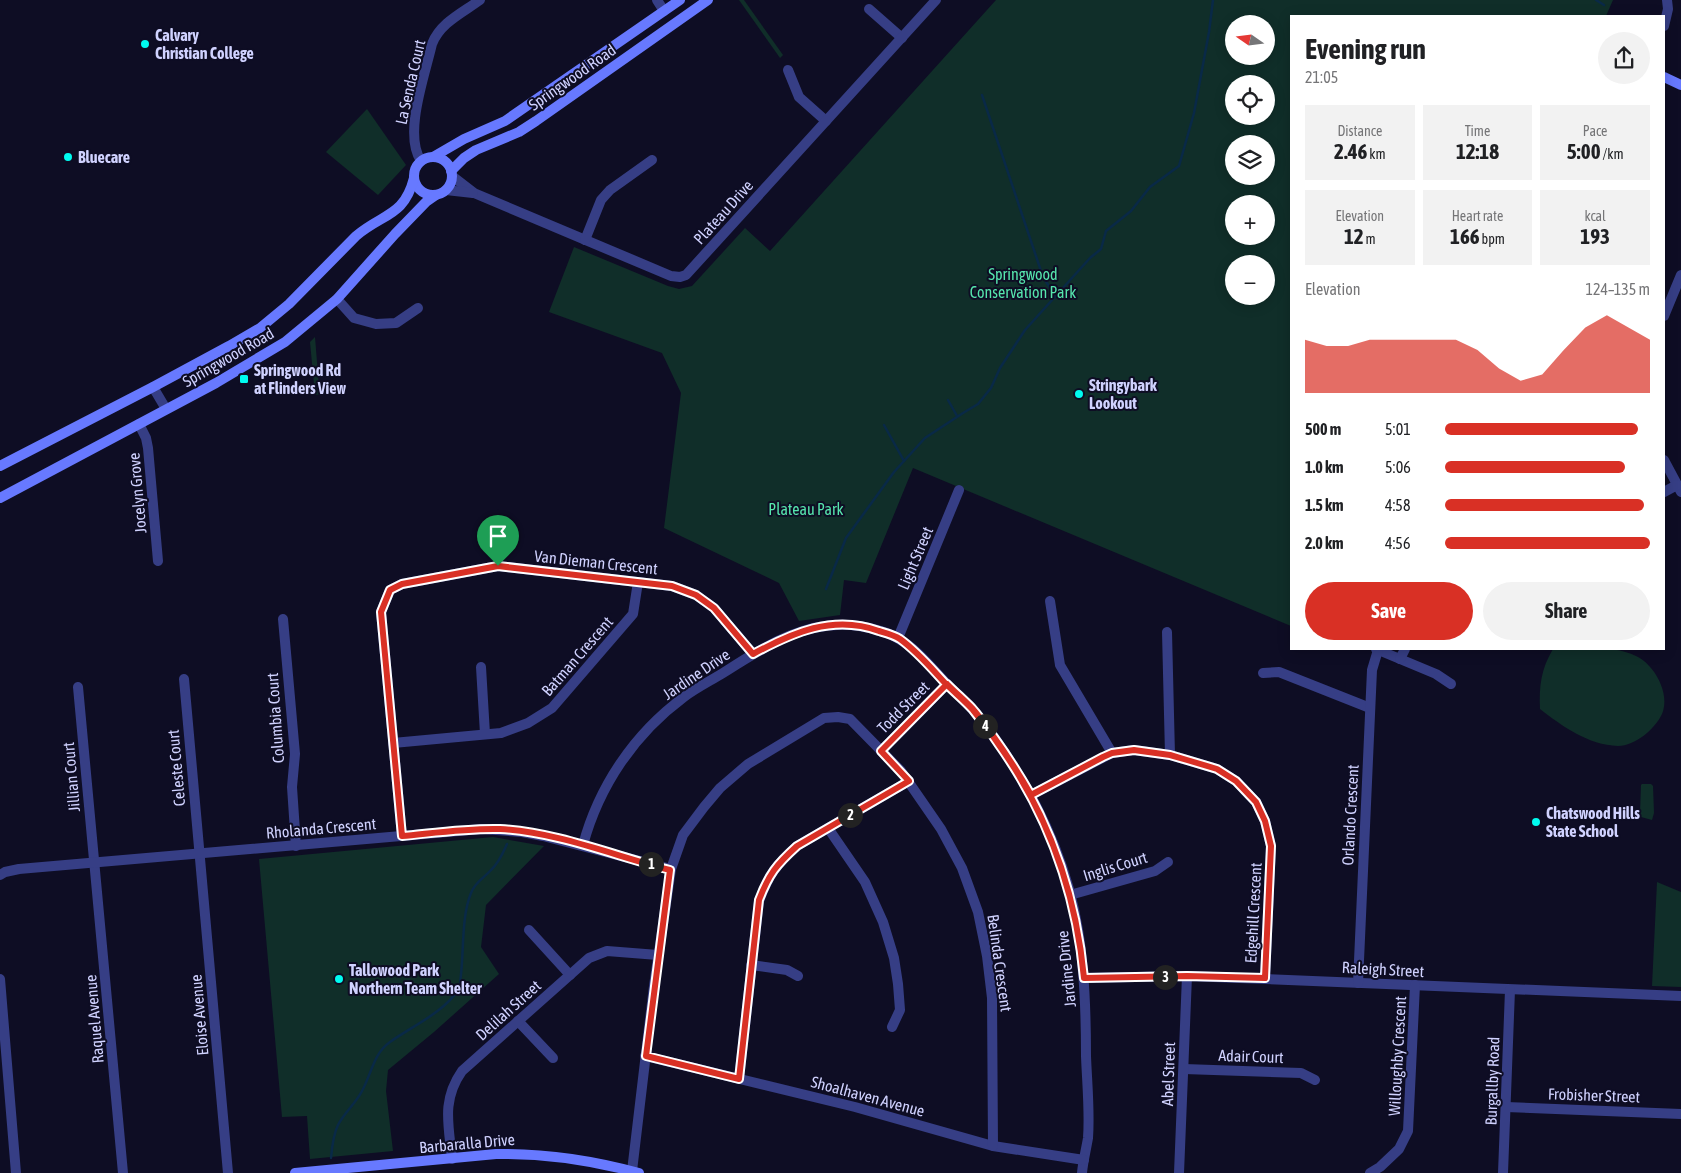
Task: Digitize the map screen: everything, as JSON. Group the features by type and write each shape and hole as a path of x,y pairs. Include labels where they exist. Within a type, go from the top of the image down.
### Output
{"main road":[{"name":"Springwood Road","path":"433,157 464,139 505,121 680,0"},
{"name":"Springwood Road","path":"451,174 464,158 476,150 519,132 536,121 708,0"},
{"path":"1665,77 1681,85"},
{"path":"433,157 444,161 451,174 451,181 441,192 430,195 419,190 414,178 414,172 420,162 426,158 433,157"},
{"name":"Springwood Road","path":"0,466 153,387 260,328 311,284 364,229 401,206 410,192 414,178"},
{"name":"Springwood Road","path":"0,498 216,383 285,342 337,299 426,202 441,192"},
{"name":"Barbaralla Drive","path":"296,1173 396,1168 452,1159 525,1153 572,1158 635,1172"}],"street":[{"name":"La Senda Court","path":"420,162 414,146 414,123 432,44 444,26 480,0"},
{"path":"657,0 664,11"},
{"name":"Plateau Drive","path":"451,174 474,193 672,276 680,277 686,275 936,0"},
{"path":"1665,22 1668,10 1667,0"},
{"path":"869,9 902,38"},
{"path":"788,70 799,97 826,121"},
{"path":"585,240 601,200 610,190 652,160"},
{"name":"Plateau Drive","path":"441,192 474,193"},
{"path":"1665,314 1681,275"},
{"path":"337,299 354,318 376,324 396,324 418,308"},
{"path":"153,387 166,410"},
{"name":"Jocelyn Grove","path":"139,424 146,438 148,448 158,561"},
{"path":"1665,462 1679,488 1665,492"},
{"name":"Light Street","path":"898,638 960,490"},
{"name":"Van Dieman Crescent","path":"402,836 381,612 390,590 402,584 498,566 672,586 696,595 714,608 753,654"},
{"name":"Batman Crescent","path":"393,743 501,733 528,723 552,708 633,614 638,582"},
{"path":"1050,601 1060,665 1112,753"},
{"name":"Columbia Court","path":"283,619 295,754 292,794 296,846"},
{"name":"Jardine Drive","path":"583,846 597,804 626,754 643,733 684,697 753,654 799,631 830,624 848,624 871,628 898,638 917,652 978,716 1015,767 1031,795 1057,854 1078,926 1084,978 1088,1137 1082,1173"},
{"path":"1167,632 1170,755"},
{"name":"Orlando Crescent","path":"1358,982 1372,670 1377,650"},
{"path":"1379,650 1436,674 1450,684"},
{"path":"1400,659 1404,650"},
{"path":"481,667 485,734"},
{"path":"1263,673 1279,672 1370,708"},
{"name":"Celeste Court","path":"184,679 199,854"},
{"name":"Todd Street","path":"881,751 947,684"},
{"name":"Jillian Court","path":"78,687 95,863"},
{"name":"Belinda Crescent","path":"635,1172 646,1056 670,870 683,835 720,788 748,764 824,718 838,717 850,719 909,781 946,836 962,868 978,912 987,956 992,998 993,1146"},
{"name":"Edgehill Crescent","path":"1031,795 1112,753 1134,750 1170,755 1217,769 1236,781 1256,802 1265,821 1271,846 1265,978"},
{"path":"739,1079 759,900 768,878 782,858 797,846 909,781"},
{"path":"828,828 865,882 882,922 894,958 900,1010 892,1027"},
{"name":"Rholanda Crescent","path":"0,875 19,869 482,829 544,836 670,870"},
{"name":"Eloise Avenue","path":"199,854 228,1173"},
{"name":"Inglis Court","path":"1070,895 1155,871 1168,862"},
{"name":"Raquel Avenue","path":"95,863 123,1173"},
{"path":"529,930 570,975"},
{"name":"Delilah Street","path":"452,1159 448,1098 455,1080 462,1071 589,958 607,951 658,955"},
{"path":"751,966 787,970 798,976"},
{"name":"Raleigh Street","path":"1084,978 1187,976 1265,978 1681,996"},
{"name":"Abel Street","path":"1179,1173 1187,976"},
{"path":"0,979 16,1173"},
{"name":"Willoughby Crescent","path":"1370,1173 1382,1170 1399,1149 1408,1131 1415,985"},
{"name":"Burgallby Road","path":"1503,1173 1510,990"},
{"path":"518,1021 553,1058"},
{"name":"Shoalhaven Avenue","path":"646,1056 855,1107 993,1146 1084,1160"},
{"name":"Adair Court","path":"1184,1069 1301,1073 1315,1080"},
{"name":"Frobisher Street","path":"1506,1106 1681,1114"}],"green space":[{"path":"739,0 744,0 783,55 780,58"},
{"name":"Springwood Conservation Park","path":"996,0 1613,0 1606,15 1290,15 1290,626 913,468 866,583 844,580 840,615 799,621 779,583 664,528 681,393 662,353 549,312 574,247 668,286 679,289 692,286 745,228 770,251"},
{"path":"367,109 406,165 378,195 326,152"},
{"path":"315,337 319,387 326,394 315,395 310,342"},
{"path":"1553,650 1616,650 1636,656 1649,666 1659,680 1664,698 1662,714 1655,725 1644,736 1624,745 1607,745 1576,734 1540,709 1542,678"},
{"path":"1642,784 1651,784 1653,786 1654,813 1652,820 1641,817 1640,814"},
{"path":"493,837 544,846 486,905 481,947 499,974 388,1070 386,1091 393,1151 310,1159 307,1116 282,1117 259,859"},
{"path":"1657,882 1681,892 1681,987 1652,986"}],"waterway":[{"path":"826,589 846,538 894,472 925,438 978,404 991,388 1000,368 1025,330 1090,258 1101,249 1106,231 1131,211 1150,187 1179,166 1194,113 1213,0"},
{"path":"1596,0 1604,5"},
{"path":"982,95 1043,277 1056,297"},
{"path":"948,400 957,416"},
{"path":"884,425 904,461"},
{"path":"331,1158 338,1125 359,1095 380,1052 390,1042 445,1005 459,989 465,915 471,893 477,883 496,864 507,844"}],"place":[{"name":"Calvary Christian College","path":"145,44"},
{"name":"Bluecare","path":"68,157"},
{"name":"Springwood Rd at Flinders View","path":"244,379"},
{"name":"Stringybark Lookout","path":"1079,394"},
{"name":"Chatswood Hills State School","path":"1536,822"},
{"name":"Tallowood Park Northern Team Shelter","path":"339,979"}],"route":[{"path":"498,566 402,584 390,590 381,612 402,836 482,829 522,832 583,846 670,870 646,1056 739,1079 759,900 768,878 782,858 797,846 909,781 881,751 947,684 972,709 1015,767 1047,829 1060,862 1078,926 1084,978 1187,976 1265,978 1271,846 1265,821 1256,802 1236,781 1217,769 1170,755 1134,750 1112,753 1031,795 1015,767 993,737 972,709 917,652 898,638 871,628 848,624 830,624 799,631 753,654 714,608 696,595 672,586 498,566"}],"park label":[{"name":"Plateau Park","path":"806,509"}]}
